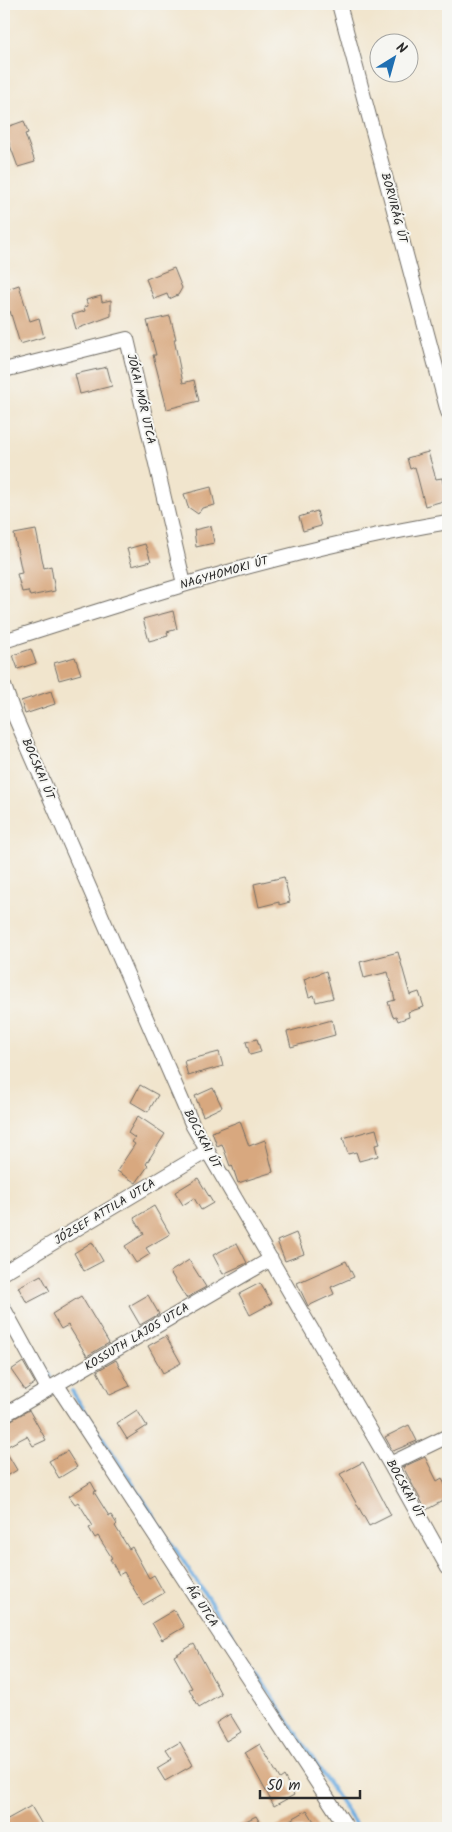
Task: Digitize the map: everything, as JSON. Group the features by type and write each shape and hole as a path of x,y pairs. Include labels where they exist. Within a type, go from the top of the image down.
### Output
{"street":[{"name":"BORVIRÁG ÚT","path":"339,4 448,412"},
{"name":"JÓKAI MÓR UTCA","path":"4,370 127,338 184,584"},
{"name":"NAGYHOMOKI ÚT","path":"4,641 184,584 392,531 448,522"},
{"name":"BOCSKAI ÚT","path":"4,686 9,713 193,1126 390,1464 448,1568"},
{"name":"JÓZSEF ATTILA UTCA","path":"4,1272 207,1151"},
{"name":"KOSSUTH LAJOS UTCA","path":"4,1414 271,1258"},
{"name":"ÁG UTCA","path":"4,1308 52,1387 347,1828"},
{"path":"390,1464 448,1436"}],"building":[{"path":"24,121 28,133 25,134 35,162 18,167 8,140 4,141 4,128"},
{"path":"174,268 182,288 178,295 169,299 167,294 154,299 146,279"},
{"path":"19,285 30,321 39,318 44,337 20,344 10,311 4,313 4,290"},
{"path":"101,296 102,302 111,300 111,316 76,329 72,315 85,311 84,307 88,306 86,300"},
{"path":"170,316 176,339 174,339 183,383 194,380 199,401 167,409 153,355 156,355 147,321"},
{"path":"107,367 112,386 80,394 75,374"},
{"path":"428,452 436,479 442,478 447,500 425,506 415,467 410,469 407,458"},
{"path":"211,487 215,505 202,508 198,514 188,507 184,494"},
{"path":"317,511 321,526 303,531 299,517"},
{"path":"211,526 214,543 196,547 194,530"},
{"path":"36,530 44,568 51,566 55,591 30,596 28,591 22,592 17,574 22,573 14,534"},
{"path":"145,544 151,561 132,566 127,549"},
{"path":"173,611 177,629 167,632 168,636 149,641 143,619"},
{"path":"31,649 36,663 18,669 13,655"},
{"path":"75,657 81,674 59,680 54,663"},
{"path":"51,691 55,704 25,714 21,701"},
{"path":"284,877 290,902 279,905 279,902 259,907 254,884"},
{"path":"398,952 410,995 419,992 424,1007 408,1012 409,1017 398,1021 396,1016 393,1017 388,1002 395,1000 388,972 364,978 360,962"},
{"path":"326,971 333,998 316,1002 314,995 309,997 304,979"},
{"path":"332,1020 335,1035 291,1047 287,1032"},
{"path":"257,1039 261,1052 250,1055 246,1042"},
{"path":"219,1052 223,1066 188,1076 184,1061"},
{"path":"140,1085 158,1095 148,1112 131,1102"},
{"path":"213,1088 222,1107 203,1116 195,1096"},
{"path":"138,1116 165,1134 146,1164 148,1166 136,1183 117,1171 135,1144 132,1142 135,1138 128,1133"},
{"path":"240,1121 249,1146 265,1140 273,1172 238,1183 222,1144 217,1146 212,1132"},
{"path":"376,1129 380,1144 375,1145 378,1156 359,1161 356,1152 348,1154 343,1138"},
{"path":"198,1178 213,1203 201,1210 194,1198 183,1205 175,1192"},
{"path":"154,1206 170,1234 146,1248 150,1254 136,1263 125,1246 144,1234 134,1218"},
{"path":"296,1233 304,1254 285,1261 277,1241"},
{"path":"92,1242 103,1261 84,1271 74,1253"},
{"path":"237,1243 247,1263 223,1274 213,1255"},
{"path":"189,1260 206,1287 186,1298 170,1272"},
{"path":"346,1261 354,1277 331,1287 334,1294 308,1306 297,1283"},
{"path":"41,1275 50,1291 27,1303 18,1287"},
{"path":"260,1283 272,1303 250,1315 239,1294"},
{"path":"148,1295 159,1314 140,1325 129,1306"},
{"path":"81,1296 109,1343 87,1356 68,1325 61,1329 52,1314"},
{"path":"166,1336 181,1363 163,1373 148,1346"},
{"path":"116,1360 130,1386 110,1395 97,1371"},
{"path":"23,1362 35,1383 25,1390 11,1370"},
{"path":"29,1410 46,1440 33,1446 27,1436 4,1448 4,1424"},
{"path":"137,1410 147,1426 127,1439 117,1423"},
{"path":"409,1425 417,1441 393,1451 385,1437"},
{"path":"4,1448 17,1470 4,1478"},
{"path":"67,1451 77,1467 59,1478 49,1461"},
{"path":"425,1457 437,1481 442,1478 448,1491 448,1498 426,1510 403,1467"},
{"path":"363,1462 391,1515 369,1526 340,1474"},
{"path":"91,1482 96,1491 94,1492 109,1516 111,1515 117,1524 115,1526 129,1549 132,1547 149,1578 154,1575 164,1593 143,1605 124,1572 119,1575 110,1559 112,1558 98,1536 95,1538 89,1528 93,1526 78,1502 75,1504 69,1496"},
{"path":"174,1610 184,1627 162,1640 152,1623"},
{"path":"194,1644 221,1694 199,1707 189,1689 192,1688 174,1656"},
{"path":"230,1714 241,1732 226,1741 216,1723"},
{"path":"180,1742 193,1765 165,1781 157,1768 172,1759 166,1750"},
{"path":"260,1744 280,1779 284,1776 294,1795 274,1806 245,1753"},
{"path":"31,1806 44,1828 4,1828 4,1821"},
{"path":"307,1810 318,1828 275,1828 299,1815"},
{"path":"256,1816 263,1828 232,1828"}],"waterway":[{"path":"4,1296 9,1306"},
{"path":"28,1338 50,1377"},
{"path":"72,1391 358,1828"}]}
